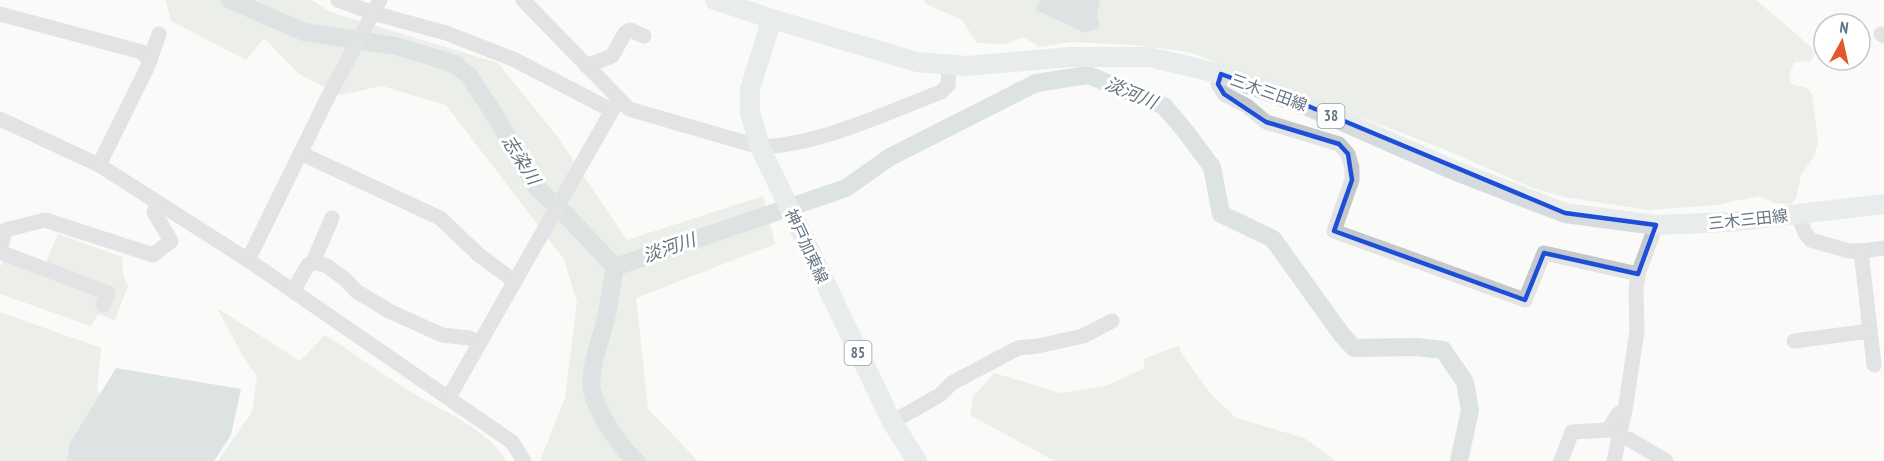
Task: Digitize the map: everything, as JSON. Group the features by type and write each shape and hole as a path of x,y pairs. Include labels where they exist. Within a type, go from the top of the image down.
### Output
{"main road":[{"name":"三木三田線","path":"715,0 917,62 949,66 1070,57 1149,57 1221,74 1308,106 1456,171 1565,213 1656,225 1730,222 1884,204"},
{"name":"神戸加東線","path":"772,19 750,89 750,112 760,147 892,422 917,461"}],"street":[{"path":"338,0 377,6 513,59 615,105 760,147 776,147 831,133 940,92 948,85 949,66"},
{"path":"531,3 586,66 615,105"},
{"path":"248,260 328,97 377,6"},
{"path":"0,14 142,52 150,61"},
{"path":"586,66 612,56 625,33 630,30 644,36"},
{"path":"99,165 150,61 159,34"},
{"path":"1221,74 1218,84 1224,94 1247,106 1266,122 1339,144 1348,154 1352,168 1352,180 1334,231 1525,300 1544,253 1638,274"},
{"path":"449,397 615,105"},
{"path":"0,119 99,165 248,260 512,442 524,461"},
{"path":"300,153 440,218 479,255 514,281"},
{"path":"103,305 108,292 0,252 5,230 45,220 153,255 171,241 154,212 158,204"},
{"path":"1798,214 1805,233 1811,240 1850,251 1884,247"},
{"path":"293,291 308,265 313,262 332,218"},
{"path":"1614,461 1625,410 1637,331 1638,274 1656,225"},
{"path":"1861,251 1874,365"},
{"path":"313,262 327,266 346,280 356,291 389,311 442,335 469,338 479,343"},
{"path":"892,422 940,395 952,382 1018,348 1083,336 1112,321"},
{"path":"1794,341 1870,331"},
{"path":"1562,461 1572,432 1608,430 1618,414 1625,410"},
{"path":"1618,437 1629,439 1666,461"}],"highlighted area":[{"path":"1221,74 1308,106 1565,213 1656,225 1638,274 1544,253 1525,300 1334,231 1352,180 1348,154 1339,144 1266,122 1224,94 1218,84"}],"shaded area":[{"path":"166,0 312,0 330,12 498,63 556,135 627,240 763,196 775,244 636,298 648,409 698,461 540,461 565,398 577,302 564,259 446,105 382,86 340,95 299,74 264,38 246,60 171,21"},
{"path":"924,0 1040,0 1038,3 1097,15 1100,0 1756,0 1812,49 1811,61 1794,62 1789,76 1791,84 1807,88 1812,94 1818,141 1815,155 1801,175 1796,198 1791,204 1774,203 1760,196 1716,205 1649,210 1564,197 1533,188 1441,148 1189,52 1135,45 1070,42 1040,47 1023,37 1006,44 977,43 962,20 926,4"},
{"path":"1040,0 1100,0 1097,15 1100,28 1085,33 1036,10"},
{"path":"58,234 122,257 123,275 128,286 115,320 98,314 91,326 0,294 0,267 3,261 40,275"},
{"path":"217,308 300,361 325,335 406,389 479,432 499,450 506,461 218,461 252,412 257,376 243,356"},
{"path":"0,312 101,348 97,391 197,461 0,461"},
{"path":"1179,346 1181,353 1210,393 1236,418 1304,438 1336,461 1055,461 970,415 973,397 994,373 1061,393 1106,386 1145,368 1143,359"},
{"path":"116,368 241,389 231,435 214,461 67,461 70,443"}],"waterway":[{"name":"志染川","path":"230,0 304,32 396,46 455,64 469,76 498,120 537,188 615,267"},
{"name":"淡河川","path":"615,267 846,188 890,157 1036,83 1088,75 1164,106 1212,167 1221,214 1273,239 1342,335 1354,348 1416,347 1443,350 1465,382 1470,410 1459,461"},
{"name":"志染川","path":"615,267 591,382 598,408 623,447 636,461"}]}
